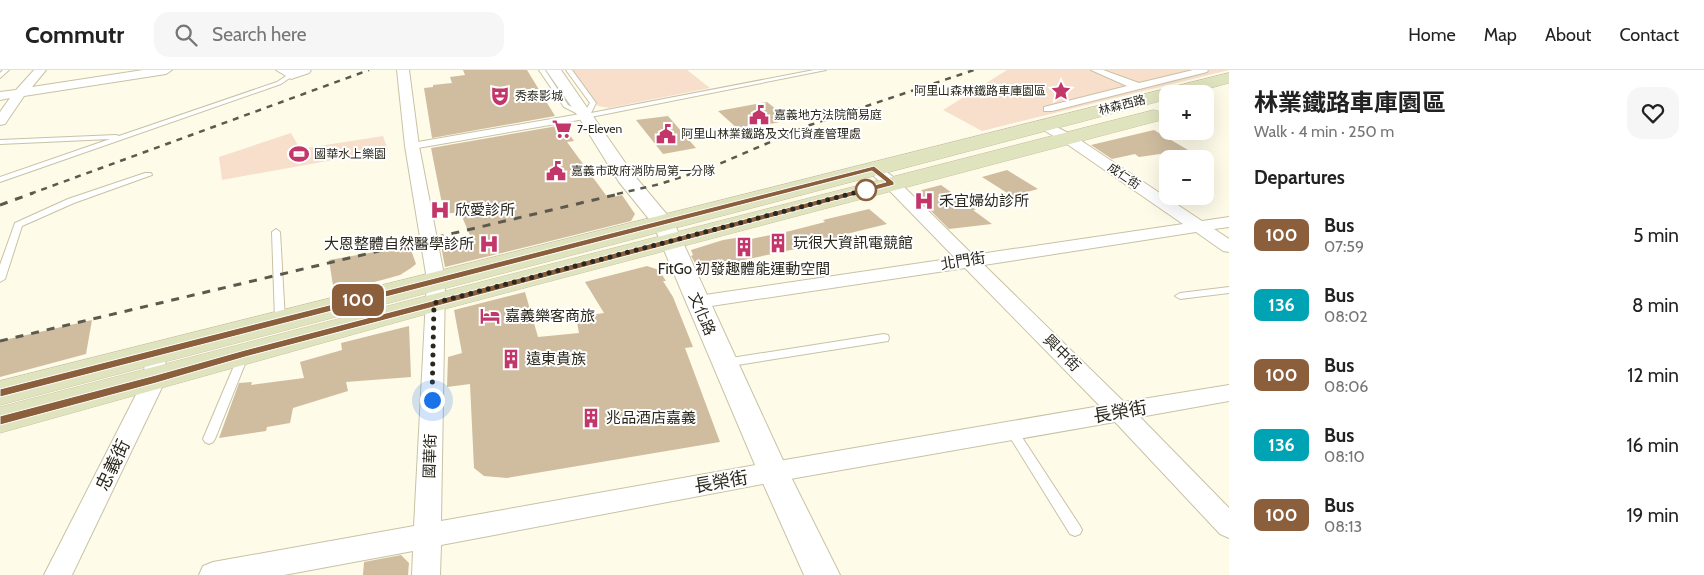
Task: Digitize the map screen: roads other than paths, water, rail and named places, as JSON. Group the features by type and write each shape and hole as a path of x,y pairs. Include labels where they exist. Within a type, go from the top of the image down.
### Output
{"main road":[{"name":"林森西路","path":"668,232 1046,116 1226,90"},
{"name":"林森西路","path":"0,420 280,320 435,291 668,232 892,183 1159,114"},
{"name":"林森西路","path":"0,393 155,366 245,353 435,291"}],"street":[{"path":"0,121 20,93 40,70"},
{"path":"0,96 126,73 166,70"},
{"path":"286,72 305,70"},
{"name":"國華街","path":"403,70 412,146 435,291 426,575"},
{"name":"文化路","path":"553,70 586,116 626,178 668,232 724,363 822,575"},
{"path":"1095,70 1128,84 1140,86"},
{"path":"1069,139 1046,116 1140,86 1204,70"},
{"path":"412,146 586,116"},
{"name":"成仁街","path":"1069,139 1229,247"},
{"path":"874,168 892,183"},
{"name":"興中街","path":"892,183 1120,412 1229,526"},
{"name":"北門街","path":"698,302 1229,222"},
{"name":"忠義街","path":"58,575 155,366"},
{"name":"長榮街","path":"213,575 773,472 1229,393"}],"lane":[{"path":"542,70 566,106 586,116 823,70"},
{"path":"569,70 593,103 586,116"},
{"path":"787,70 797,76"},
{"path":"0,180 280,83 286,72"},
{"path":"0,142 75,137 122,138"},
{"path":"0,279 18,226 71,201 148,175"},
{"path":"276,232 280,320"},
{"path":"1180,296 1229,290"},
{"path":"724,363 884,338"},
{"path":"209,439 245,353"},
{"path":"1012,432 1075,530"}],"railway":[{"path":"30,194 369,70"},
{"path":"617,194 660,184 712,167 810,125 974,70"},
{"path":"0,205 33,193"},
{"path":"0,341 623,193"}],"place":[{"name":"阿里山森林鐵路車庫園區","path":"1061,91"},
{"name":"秀泰影城","path":"500,96"},
{"name":"嘉義地方法院簡易庭","path":"759,115"},
{"name":"7-Eleven","path":"562,129"},
{"name":"阿里山林業鐵路及文化資產管理處","path":"666,134"},
{"name":"國華水上樂園","path":"299,154"},
{"name":"嘉義市政府消防局第一分隊","path":"556,171"},
{"name":"禾宜婦幼診所","path":"924,201"},
{"name":"欣愛診所","path":"440,210"},
{"name":"玩很大資訊電競館","path":"778,243"},
{"name":"大恩整體自然醫學診所","path":"489,244"},
{"name":"FitGo 初發趣體能運動空間","path":"744,247"},
{"name":"嘉義樂客商旅","path":"490,316"},
{"name":"遠東貴族","path":"511,359"},
{"name":"兆品酒店嘉義","path":"591,418"}]}
